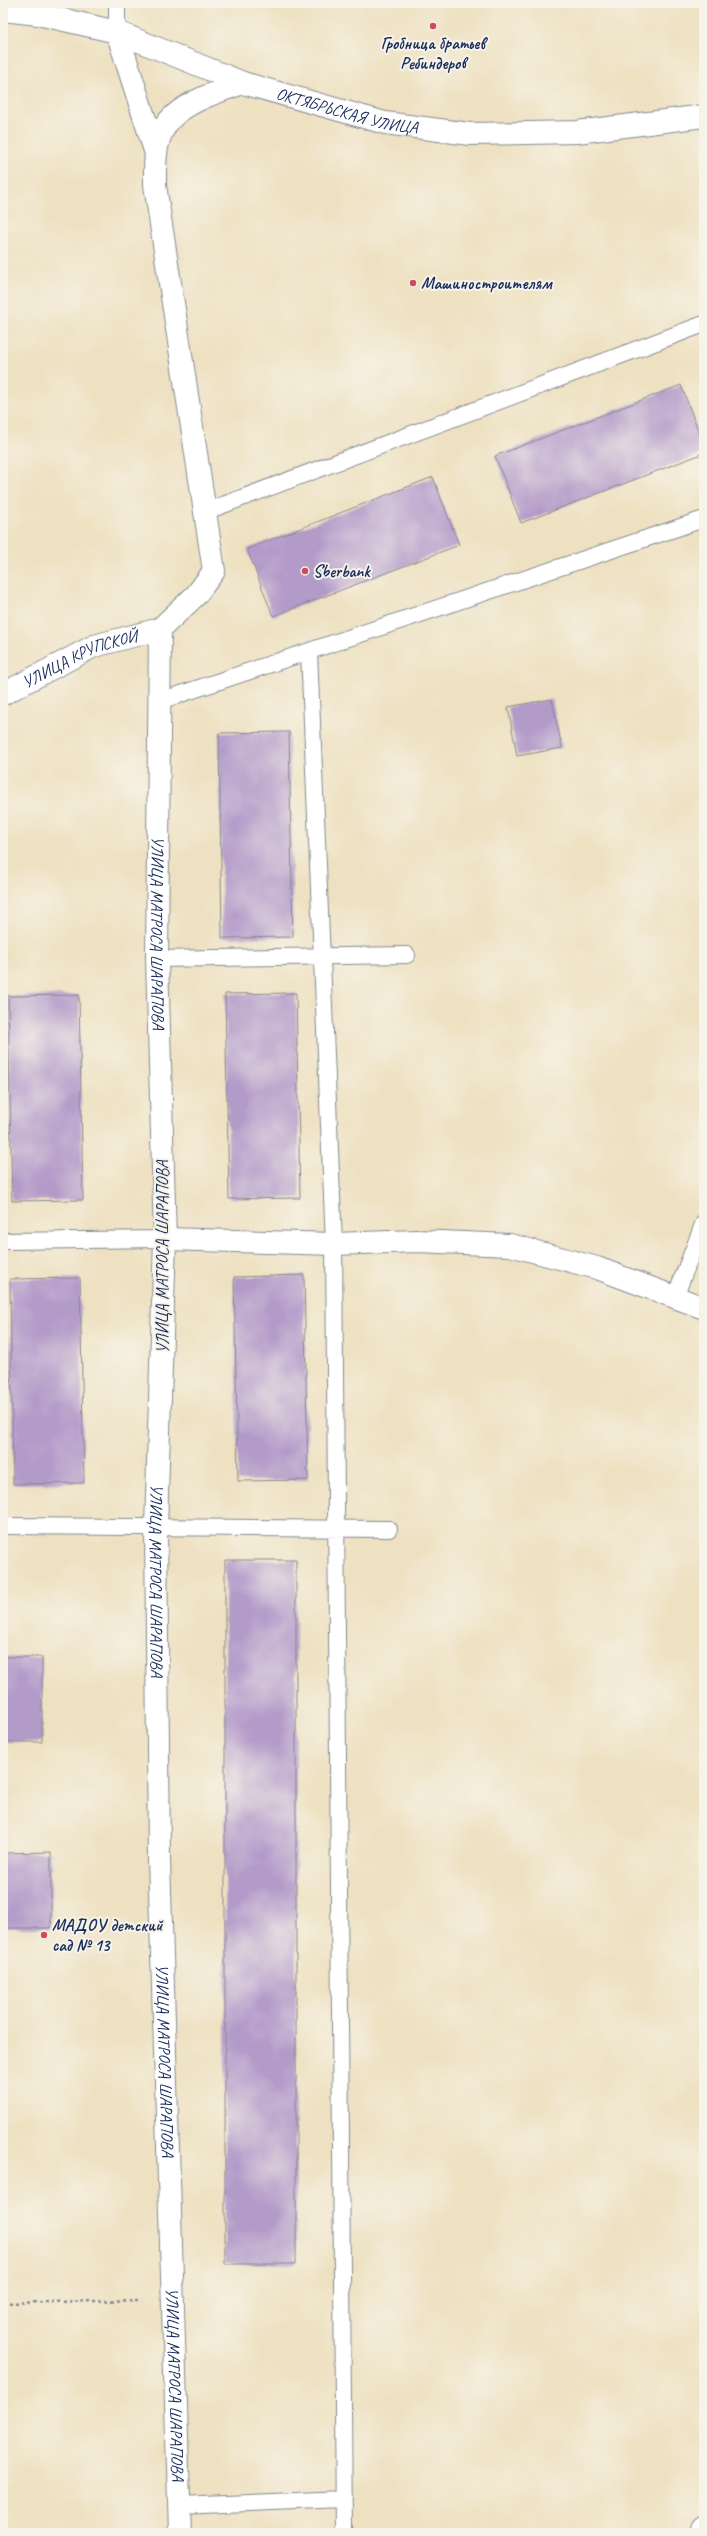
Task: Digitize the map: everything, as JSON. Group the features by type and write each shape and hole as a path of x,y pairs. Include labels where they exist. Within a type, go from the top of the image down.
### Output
{"street":[{"name":"ОКТЯБРЬСКАЯ УЛИЦА","path":"3,10 38,14 117,32 243,83 386,123 470,134 577,132 704,116"},
{"path":"117,32 156,154"},
{"path":"160,629 196,595 214,571 207,511 155,185 156,154 164,127 181,111 204,96 243,83"},
{"name":"УЛИЦА КРУПСКОЙ","path":"3,694 94,646 160,629"},
{"name":"УЛИЦА МАТРОСА ШАРАПОВА","path":"160,629 157,959 165,1239 156,1527 159,1859 180,2533"},
{"path":"165,1239 334,1244 418,1241 510,1245 597,1268 704,1308"},
{"path":"702,2533 704,2528"}],"lane":[{"path":"117,3 117,32"},
{"path":"207,511 704,324"},
{"path":"160,701 704,519"},
{"path":"309,651 334,1244 344,2533"},
{"path":"157,959 407,955"},
{"path":"675,1297 704,1222"},
{"path":"3,1241 165,1239"},
{"path":"3,1526 389,1529"},
{"path":"179,2506 343,2499"}],"path":[{"path":"3,2303 172,2299"}],"building":[{"path":"681,385 704,446 704,453 521,523 495,456"},
{"path":"433,477 459,545 273,616 247,549"},
{"path":"552,699 562,748 517,756 508,707"},
{"path":"289,732 293,937 222,938 219,733"},
{"path":"296,993 300,1198 229,1199 225,994"},
{"path":"79,995 83,1200 12,1201 8,996"},
{"path":"304,1275 308,1480 238,1481 234,1277"},
{"path":"80,1278 84,1483 13,1484 10,1279"},
{"path":"225,1560 296,1560 296,2264 225,2264"},
{"path":"3,1657 42,1657 42,1742 3,1742"},
{"path":"51,1852 51,1928 3,1928 3,1853"}],"place":[{"name":"Гробница братьев Ребиндеров","path":"433,26"},
{"name":"Машиностроителям","path":"413,283"},
{"name":"Sberbank","path":"305,571"},
{"name":"МАДОУ детский сад № 13","path":"44,1935"}]}
